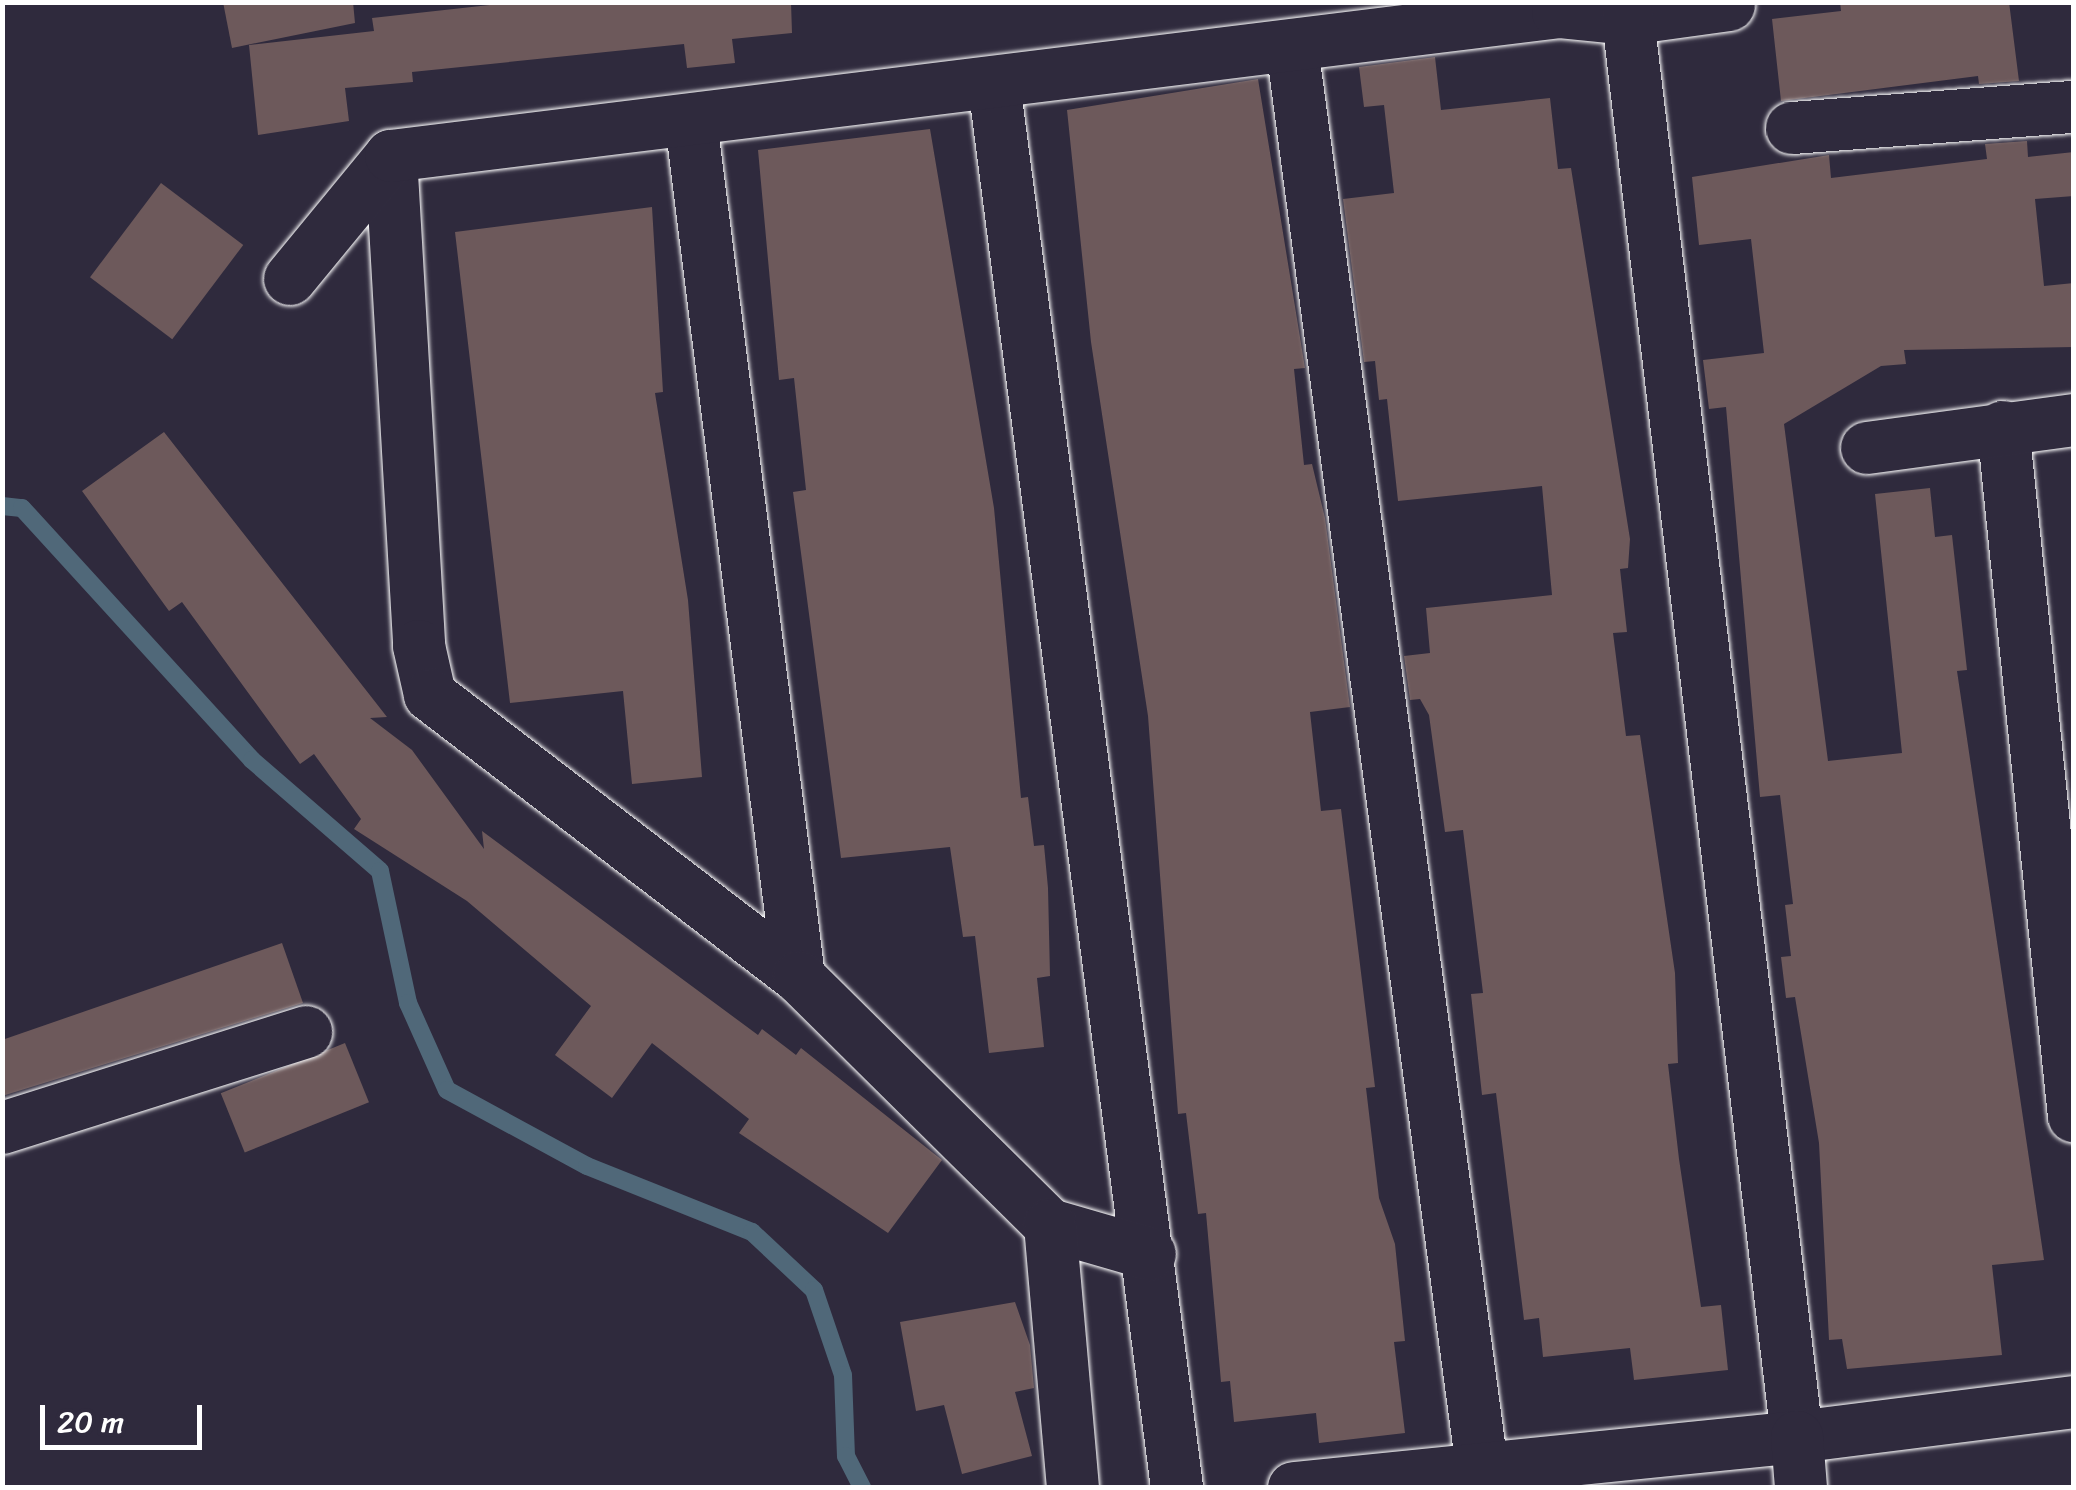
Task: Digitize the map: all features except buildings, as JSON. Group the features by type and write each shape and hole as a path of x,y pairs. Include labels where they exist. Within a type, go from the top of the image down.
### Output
{"street":[{"path":"290,279 391,156 1558,12 1628,20 1729,5"},
{"path":"1628,20 1799,1462"},
{"path":"1292,46 1482,1467"},
{"path":"994,84 1150,1254 1177,1488"},
{"path":"1792,128 2074,107"},
{"path":"691,122 800,978"},
{"path":"391,156 419,646 430,695 800,978 1050,1226 1150,1254"},
{"path":"1867,448 2074,420"},
{"path":"2002,427 2074,1116"},
{"path":"2,1128 306,1032"},
{"path":"1050,1226 1073,1488"},
{"path":"1294,1488 1482,1467 1799,1462 2074,1402"}],"waterway":[{"path":"2,506 22,508 252,760 380,871 408,1003 447,1090 587,1166 752,1232 814,1290 843,1375 846,1456 862,1488"}]}
